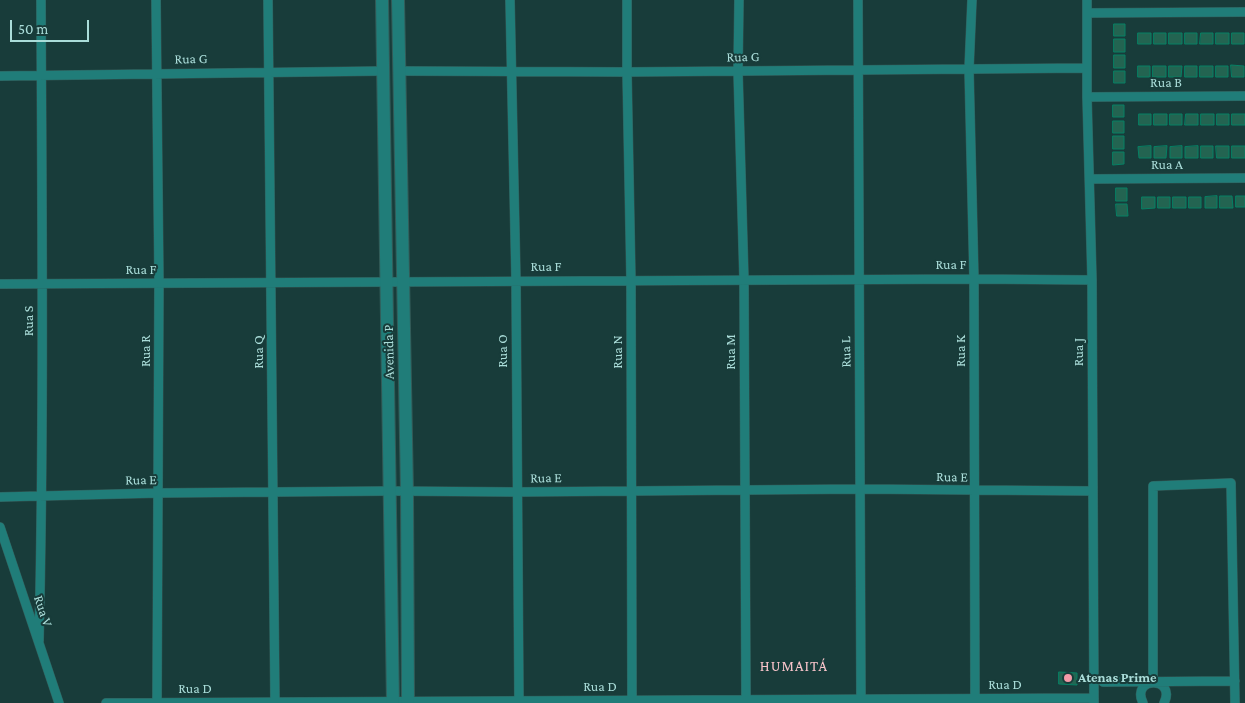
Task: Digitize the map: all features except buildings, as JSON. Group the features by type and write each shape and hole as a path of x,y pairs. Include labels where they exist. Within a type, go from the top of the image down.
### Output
{"street":[{"name":"Rua S","path":"39,641 43,284 41,0"},
{"name":"Rua R","path":"156,0 159,283 157,703"},
{"name":"Rua Q","path":"268,0 275,703"},
{"name":"Avenida P","path":"382,0 393,702"},
{"name":"Avenida P","path":"398,0 407,492 408,702"},
{"name":"Rua O","path":"510,0 516,281 519,702"},
{"name":"Rua N","path":"627,0 631,281 632,702"},
{"name":"Rua M","path":"739,0 738,70 744,280 746,701"},
{"name":"Rua L","path":"858,0 861,701"},
{"name":"Rua K","path":"972,0 969,69 974,279 976,701"},
{"name":"Rua J","path":"1087,0 1087,97 1092,280 1094,701"},
{"path":"1087,13 1245,12"},
{"name":"Rua G","path":"399,72 1087,68"},
{"name":"Rua G","path":"0,76 383,71"},
{"name":"Rua B","path":"1087,97 1245,96"},
{"name":"Rua A","path":"1090,179 1245,178"},
{"name":"Rua F","path":"0,284 387,281 1092,280"},
{"path":"1154,682 1153,486 1231,484 1235,703"},
{"name":"Rua E","path":"0,497 390,491 517,492 860,489 1093,491"},
{"name":"Rua V","path":"0,527 59,703"},
{"path":"1103,682 1235,681"},
{"path":"1143,703 1140,696 1143,688 1154,682 1162,685 1165,689 1166,698 1164,703"},
{"name":"Rua D","path":"106,703 1094,701"}],"place":[{"name":"Atenas Prime","path":"1068,678"}],"district":[{"name":"HUMAITÁ","path":"794,666"}]}
